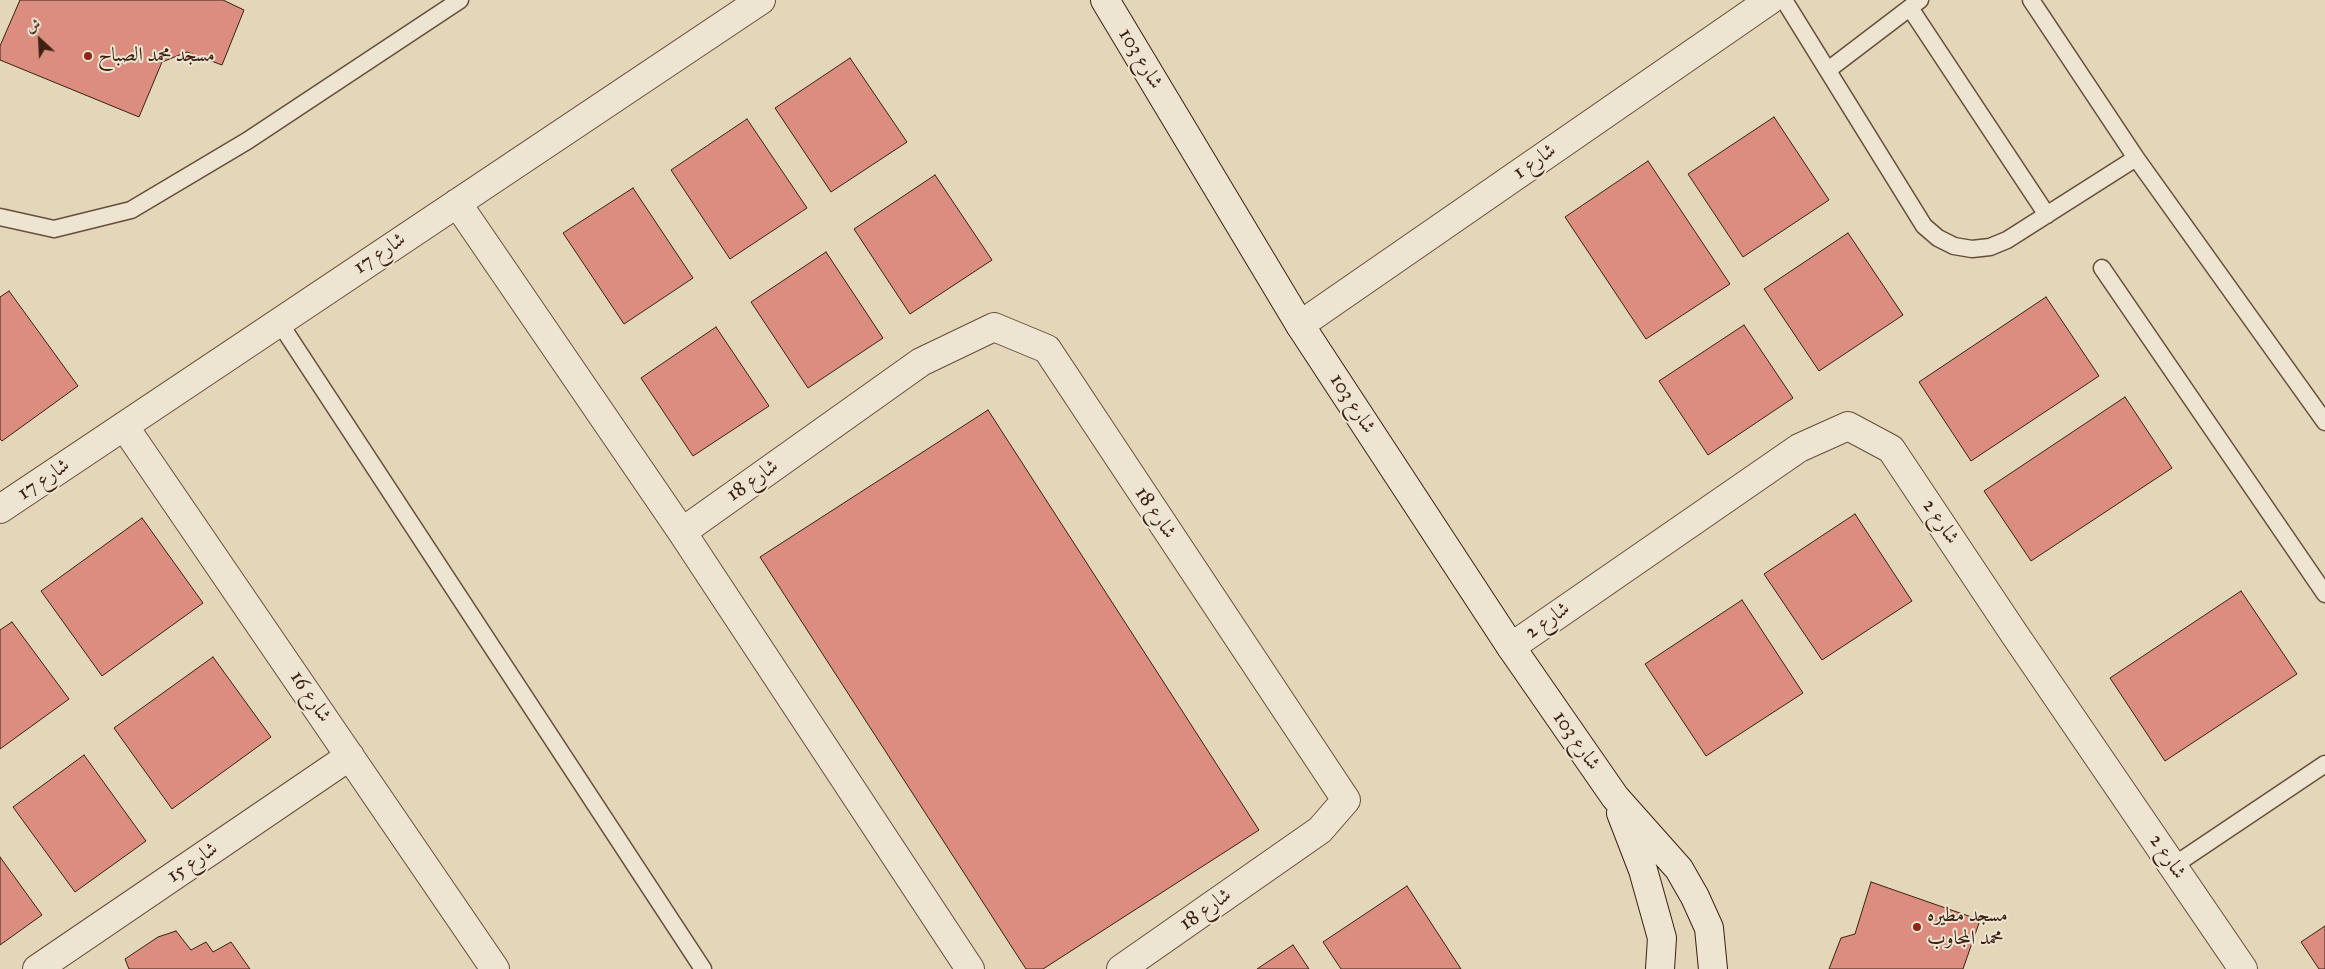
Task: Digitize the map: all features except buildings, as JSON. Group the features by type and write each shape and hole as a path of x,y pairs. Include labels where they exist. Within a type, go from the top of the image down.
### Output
{"street":[{"name":"شارع 103","path":"1105,0 1300,324 1512,647 1615,797 1679,869 1695,897 1709,928 1712,969"},
{"name":"شارع 1","path":"1300,324 1770,0"},
{"name":"شارع 17","path":"0,509 457,203 750,3"},
{"path":"457,203 682,532 970,969"},
{"name":"شارع 18","path":"682,532 920,362 994,327 1046,349 1346,800 1320,830 1121,969"},
{"name":"شارع 16","path":"124,426 495,969"},
{"name":"شارع 2","path":"1512,647 1799,448 1848,426 1891,449 2243,969"},
{"name":"شارع 15","path":"37,969 350,756"},
{"name":"شارع 103","path":"1615,797 1643,870 1662,938 1660,969"}],"lane":[{"path":"0,217 54,229 131,210 247,141 460,0"},
{"path":"1784,0 1924,226 1938,238 1954,246 1972,249 1990,247 2007,240 2136,158"},
{"path":"2030,0 2136,158 2325,422"},
{"path":"1828,70 1915,4 2047,215"},
{"path":"2102,268 2325,594"},
{"path":"279,322 703,969"},
{"path":"2173,866 2325,764"}],"place":[{"name":"مسجد محمد الصباح","path":"88,56"},
{"name":"مسجد مطيره محمد المجاوب","path":"1917,927"}]}
